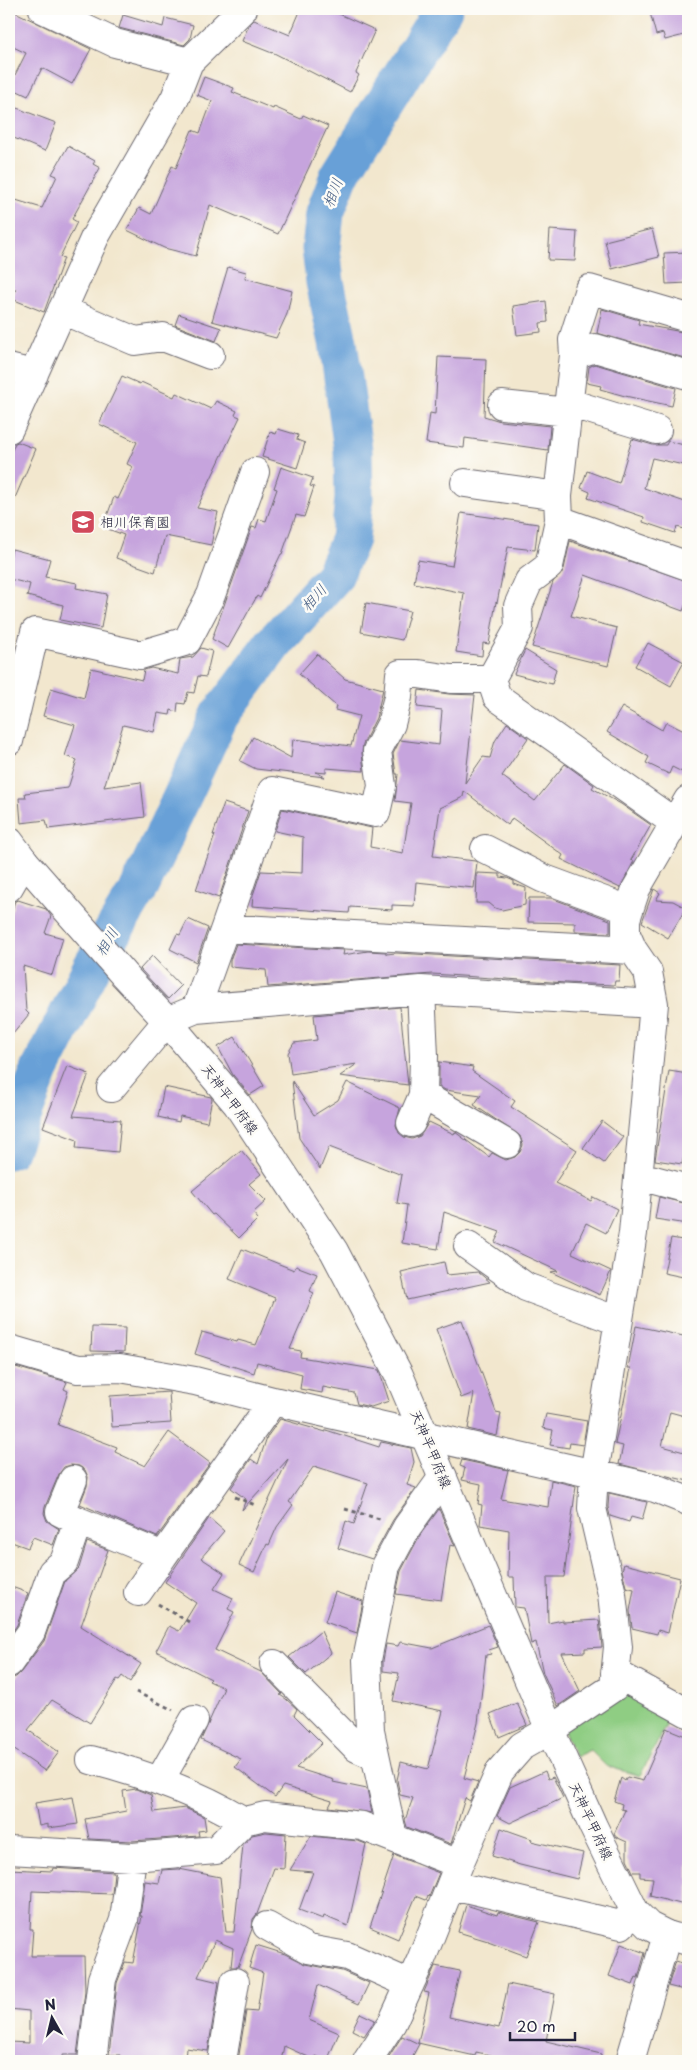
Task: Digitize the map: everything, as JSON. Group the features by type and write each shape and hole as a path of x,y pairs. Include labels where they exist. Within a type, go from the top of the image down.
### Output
{"street":[{"path":"43,9 115,43 189,62"},
{"path":"9,429 21,371 62,310 95,237 175,98 189,62 243,9"},
{"path":"367,2061 392,2023 410,1984 500,1771 522,1746 614,1688 618,1647 612,1594 592,1508 594,1474 633,1233 654,1004 648,972 626,934 626,919 636,889 682,812 497,697 491,679 519,628 518,606 529,581 549,566 559,508 574,354 573,340 589,289 688,318"},
{"path":"62,310 135,341 163,338 210,355"},
{"path":"574,354 595,348 688,375"},
{"path":"502,404 568,408 657,430"},
{"path":"9,741 36,632 140,655 187,641 211,595 255,472"},
{"path":"465,483 559,508 688,566"},
{"path":"196,1009 272,791 376,812 382,786 377,751 391,724 398,697 400,674 418,674 451,679 491,679"},
{"path":"485,850 542,878 629,910"},
{"path":"9,887 16,851"},
{"name":"天神平甲府線","path":"16,851 124,975 167,1021 237,1104 334,1251 399,1375 550,1730 593,1826 636,1912 649,1926 678,1938"},
{"path":"225,928 634,950"},
{"path":"112,1088 167,1021 196,1009 421,990 654,1004"},
{"path":"411,1123 423,1095 424,1056 421,990"},
{"path":"423,1095 507,1144"},
{"path":"639,1176 688,1190"},
{"path":"468,1246 526,1287 618,1321"},
{"path":"9,1349 78,1369 120,1368 195,1381 273,1401 655,1488 688,1501"},
{"path":"138,1592 273,1401"},
{"path":"393,1837 370,1730 368,1660 386,1566 407,1527 443,1476"},
{"path":"73,1480 60,1512 163,1556"},
{"path":"9,1663 31,1632 52,1572 64,1562 78,1521"},
{"path":"274,1664 357,1748 375,1756"},
{"path":"616,1673 688,1713"},
{"path":"160,1780 194,1720"},
{"path":"91,1760 138,1772 160,1780 213,1802 244,1820"},
{"path":"9,1850 132,1857 216,1850 244,1820 265,1816 362,1826 393,1837 456,1875 621,1926 636,1912"},
{"path":"92,2061 102,1979 124,1920 132,1857"},
{"path":"267,1926 308,1949 347,1956 410,1984"},
{"path":"630,2061 678,1938"},
{"path":"222,2061 235,1982"}],"path":[{"path":"345,1509 407,1527"},
{"path":"138,1592 189,1622"},
{"path":"136,1692 194,1720"},
{"path":"685,2061 688,2052"}],"green space":[{"path":"614,1687 676,1706 640,1776 606,1766 590,1750 575,1757 561,1723"}],"building":[{"path":"9,9 91,49 72,84 42,68 28,96 9,87 26,53 9,45"},
{"path":"301,9 328,9 375,30 356,73 359,75 350,92 272,52 242,41 249,25 254,20 290,35"},
{"path":"649,9 688,9 688,34 665,40 663,33 656,35"},
{"path":"123,15 163,27 165,18 193,25 190,39 184,45 119,28"},
{"path":"204,77 234,88 232,92 273,109 274,107 301,119 303,115 328,126 278,234 210,205 196,256 164,248 127,230 139,208 151,214 172,166 176,168 192,130 200,133 212,101 197,95"},
{"path":"9,105 56,123 45,151 9,136"},
{"path":"68,146 95,161 93,164 100,168 72,219 77,222 60,257 64,258 44,312 12,299 16,289 9,287 9,198 42,208 57,176 52,174"},
{"path":"652,229 659,257 612,269 605,241"},
{"path":"550,230 577,232 575,261 548,260"},
{"path":"688,252 688,283 666,284 664,253"},
{"path":"228,267 246,272 245,278 292,291 287,314 276,338 212,321"},
{"path":"546,301 548,322 540,323 541,332 517,335 513,306"},
{"path":"602,309 639,320 638,324 688,333 688,359 597,333"},
{"path":"179,314 221,328 216,341 175,325"},
{"path":"438,357 486,359 484,416 500,421 550,426 548,450 465,438 464,448 426,443 430,413 435,414"},
{"path":"595,364 676,388 672,406 625,396 600,389 601,386 587,383 589,367"},
{"path":"122,376 140,384 141,382 174,397 176,393 211,409 216,401 237,411 235,415 240,417 197,508 218,512 211,545 165,536 155,572 116,558 124,535 103,527 114,497 118,499 133,467 127,464 137,442 99,424"},
{"path":"278,429 298,435 297,440 305,443 297,468 262,457 270,432 276,434"},
{"path":"632,439 653,445 666,445 668,441 688,446 688,466 652,458 644,488 688,503 688,530 677,527 675,533 643,522 644,517 588,498 590,492 581,488 587,471 619,483"},
{"path":"18,442 36,449 9,512 9,457 15,443"},
{"path":"281,467 313,478 310,486 314,487 304,517 296,515 282,554 260,598 257,596 228,648 212,639 252,527 256,528 259,519 266,521 277,489 274,488"},
{"path":"461,513 538,524 535,550 508,547 489,644 483,643 482,656 456,652 464,593 414,583 418,560 452,566"},
{"path":"570,541 688,581 688,598 683,611 585,575 571,616 617,628 608,666 532,647 553,582 564,569"},
{"path":"12,549 50,559 45,577 77,583 76,588 107,594 101,628 60,620 63,605 27,596 30,584 9,579 9,562"},
{"path":"366,603 410,611 402,640 361,632"},
{"path":"648,643 684,662 671,686 635,666"},
{"path":"201,648 212,651 206,677 198,676 194,693 188,692 185,704 178,703 177,712 171,710 170,715 158,713 154,732 123,725 104,787 141,782 145,817 48,829 46,820 21,823 19,798 26,798 25,793 68,788 77,760 65,756 75,725 43,716 51,688 84,698 91,668 142,680 144,670 151,668 178,674 180,659 193,657"},
{"path":"525,650 556,669 552,684 514,674"},
{"path":"317,654 345,679 383,689 376,718 363,744 364,771 326,768 326,773 316,772 325,777 256,769 240,761 253,737 291,758 293,739 351,746 359,716 335,710 336,706 299,674"},
{"path":"419,690 475,695 465,783 483,757 490,758 495,741 507,723 528,738 502,776 535,801 565,764 594,785 592,788 621,804 651,825 631,860 634,861 620,888 561,859 563,855 512,818 508,825 464,791 463,797 440,808 433,856 477,862 474,888 416,882 414,906 392,905 392,910 350,907 349,913 252,906 253,895 261,871 302,873 303,837 275,831 282,809 372,828 370,847 403,853 411,803 395,801 398,774 396,774 393,754 400,740 439,745 442,710 417,707"},
{"path":"622,707 662,730 666,722 688,733 688,775 672,767 669,774 646,763 649,757 607,732"},
{"path":"224,803 248,811 219,898 196,890"},
{"path":"477,873 500,874 500,877 507,878 514,881 514,884 526,888 525,905 502,910 495,908 489,903 476,903"},
{"path":"654,889 660,893 656,900 673,901 686,908 668,938 642,922"},
{"path":"529,898 551,898 610,920 610,933 575,931 575,923 528,922"},
{"path":"18,900 46,909 51,916 45,933 63,938 52,975 23,966 26,1011 29,1014 9,1039 9,918 15,901"},
{"path":"188,919 208,928 196,962 170,949 177,934 180,935"},
{"path":"236,944 344,950 343,955 368,951 386,952 386,954 620,965 619,981 615,981 614,985 432,974 268,987 266,970 230,967 230,960"},
{"path":"152,956 181,986 168,999 140,969"},
{"path":"400,1007 408,1085 340,1076 357,1064 291,1074 288,1053 294,1043 317,1040 314,1015"},
{"path":"235,1037 264,1086 250,1095 233,1075 218,1047"},
{"path":"439,1062 473,1067 472,1071 515,1101 511,1107 577,1150 555,1183 591,1201 593,1197 617,1209 606,1233 586,1223 572,1253 611,1271 600,1295 551,1272 558,1271 495,1242 500,1232 444,1212 438,1249 402,1243 407,1205 397,1203 402,1175 329,1147 320,1169 299,1138 292,1081 314,1115 338,1100 347,1082 400,1108 396,1125 399,1133 404,1137 412,1139 420,1136 429,1122 454,1134 455,1132 489,1157 492,1153 506,1160 515,1157 523,1145 520,1136 474,1105 481,1095 445,1090 439,1086"},
{"path":"67,1066 89,1074 73,1116 121,1120 118,1152 76,1148 77,1140 43,1127"},
{"path":"669,1071 688,1074 688,1157 684,1156 682,1164 655,1160"},
{"path":"164,1087 211,1097 207,1122 180,1116 179,1122 158,1117"},
{"path":"602,1121 623,1137 604,1163 583,1148"},
{"path":"241,1150 261,1174 249,1184 266,1201 253,1213 258,1219 239,1238 214,1214 212,1215 192,1191"},
{"path":"659,1197 688,1204 688,1224 655,1219"},
{"path":"671,1238 688,1241 688,1278 664,1273"},
{"path":"242,1249 294,1270 296,1266 317,1274 310,1291 314,1293 290,1349 301,1351 300,1357 379,1370 389,1401 371,1407 357,1404 354,1393 323,1387 322,1393 300,1389 302,1374 257,1362 254,1373 195,1354 202,1332 237,1342 238,1340 256,1345 275,1298 229,1279"},
{"path":"444,1262 447,1275 478,1272 490,1282 407,1300 401,1272"},
{"path":"462,1320 496,1412 501,1413 497,1436 468,1429 474,1393 461,1398 436,1329"},
{"path":"636,1326 688,1337 688,1417 670,1412 662,1446 688,1453 688,1481 619,1464 623,1446 615,1444 631,1368 628,1368"},
{"path":"92,1327 125,1328 124,1352 91,1351"},
{"path":"9,1365 67,1382 64,1389 68,1391 58,1425 117,1447 115,1452 145,1466 169,1432 210,1463 157,1537 80,1504 87,1486 88,1477 85,1470 79,1466 71,1465 64,1467 59,1474 45,1507 44,1513 47,1521 59,1529 53,1545 33,1537 28,1548 9,1541"},
{"path":"169,1392 171,1423 112,1427 110,1396"},
{"path":"546,1414 587,1421 583,1445 570,1443 569,1448 550,1445 553,1430 543,1428"},
{"path":"280,1419 326,1432 326,1430 379,1447 381,1442 411,1448 414,1462 407,1485 416,1488 393,1520 372,1559 338,1548 346,1521 354,1524 368,1483 314,1466 289,1502 293,1505 277,1527 269,1545 267,1544 254,1572 239,1565 288,1459 242,1510 246,1499 231,1488 251,1459 258,1464 267,1437"},
{"path":"462,1460 508,1470 501,1499 548,1507 551,1480 576,1486 564,1577 547,1577 548,1623 563,1620 563,1622 599,1620 602,1647 585,1648 585,1652 562,1653 580,1691 558,1706 543,1673 536,1642 531,1644 524,1608 515,1607 514,1577 508,1577 509,1530 480,1525 482,1505 478,1504 481,1484 462,1480 465,1468 460,1466"},
{"path":"609,1493 647,1502 642,1520 631,1517 629,1522 610,1516 608,1507"},
{"path":"439,1509 455,1546 450,1545 441,1600 396,1594 401,1571 420,1535"},
{"path":"209,1518 224,1531 201,1558 224,1573 214,1589 233,1598 228,1609 234,1612 215,1650 261,1672 282,1694 280,1695 297,1709 294,1715 322,1743 296,1768 334,1780 333,1782 367,1789 372,1813 329,1807 332,1801 283,1786 275,1797 235,1767 241,1759 201,1740 224,1688 209,1681 211,1679 156,1651 169,1626 179,1631 196,1603 165,1582"},
{"path":"87,1542 108,1550 81,1626 141,1664 130,1682 122,1676 119,1680 117,1679 90,1723 52,1700 28,1730 59,1752 45,1771 13,1749 9,1754 9,1678 16,1677 21,1672 44,1641 65,1581 79,1568"},
{"path":"624,1564 680,1578 668,1633 658,1630 657,1634 632,1628 630,1611 634,1589 626,1587 622,1570"},
{"path":"9,1586 28,1593 17,1625 9,1636"},
{"path":"335,1592 363,1601 357,1633 325,1622"},
{"path":"488,1625 498,1647 489,1650 491,1654 486,1655 478,1723 464,1778 478,1782 470,1801 465,1798 451,1844 407,1827 405,1820 413,1798 400,1795 397,1780 401,1762 428,1769 443,1711 393,1701 399,1673 383,1671 383,1661 386,1644 398,1646 400,1642 432,1648"},
{"path":"321,1631 331,1653 306,1674 289,1657"},
{"path":"517,1703 527,1725 499,1737 490,1714"},
{"path":"666,1728 688,1737 688,1906 650,1896 653,1878 640,1877 640,1872 633,1872 627,1859 627,1842 616,1837 614,1834 625,1810 621,1809 622,1804 614,1801 621,1778 625,1781 627,1777 643,1781"},
{"path":"545,1771 548,1779 553,1777 563,1798 510,1823 497,1816 510,1787"},
{"path":"136,1789 151,1795 154,1812 185,1808 204,1817 206,1830 198,1831 199,1836 132,1841 89,1839 85,1819 126,1811 123,1791"},
{"path":"73,1797 78,1824 48,1828 48,1824 39,1826 35,1803"},
{"path":"501,1828 532,1839 531,1841 583,1853 577,1879 492,1856"},
{"path":"266,1832 286,1834 284,1869 274,1868 257,1914 253,1919 252,1929 238,1967 231,1967 233,1948 215,1940 198,1977 219,1982 208,2051 186,2048 185,2061 119,2061 120,2055 109,2055 117,1983 125,1962 133,1963 142,1916 140,1916 145,1881 159,1883 162,1870 179,1869 220,1877 226,1932 234,1932 243,1845 252,1835"},
{"path":"311,1836 358,1841 366,1844 348,1926 324,1916 323,1919 299,1910 313,1872 290,1870"},
{"path":"394,1855 439,1873 426,1900 416,1896 398,1939 370,1927"},
{"path":"53,1868 114,1872 112,1894 32,1891 30,1929 33,1929 31,1956 84,1956 85,1992 77,2055 63,2055 63,2061 9,2061 9,2042 29,2043 29,2011 9,2009 9,1869 52,1871"},
{"path":"466,1905 497,1915 498,1912 539,1922 526,1956 458,1932"},
{"path":"621,1944 645,1953 638,1978 636,1977 633,1985 609,1976"},
{"path":"256,1945 285,1954 305,1964 342,1971 369,1983 359,2004 318,1985 309,2020 339,2033 327,2061 316,2056 315,2060 284,2046 281,2061 238,2061 246,2011 257,2012 263,1973 249,1968"},
{"path":"676,1961 688,1965 688,1991 668,1986"},
{"path":"435,1966 460,1971 449,2017 499,2028 508,1984 555,1994 546,2041 601,2054 601,2061 518,2061 476,2052 475,2056 418,2043 429,1993 424,1992"},
{"path":"360,2013 375,2020 364,2036 352,2030"},
{"path":"402,2036 419,2044 410,2061 386,2061"}],"waterway":[{"name":"相川","path":"9,1150 40,1070 94,963 141,885 220,715 273,644 334,576 350,539 354,498 353,450 338,342 325,282 321,249 325,213 339,176 443,9"}],"place":[{"name":"相川保育園","path":"83,522"}]}
